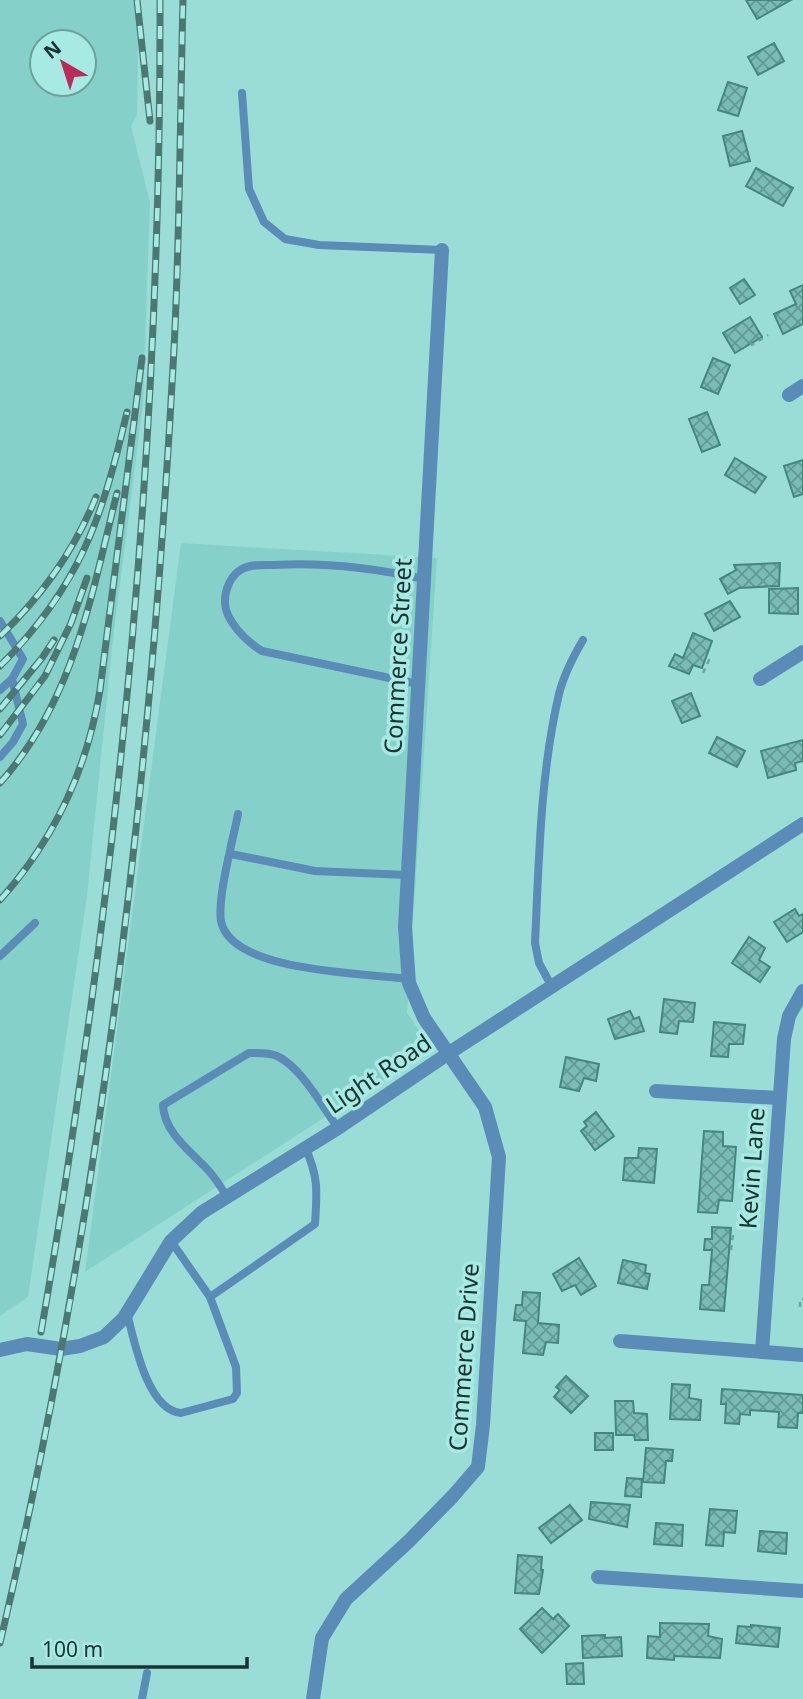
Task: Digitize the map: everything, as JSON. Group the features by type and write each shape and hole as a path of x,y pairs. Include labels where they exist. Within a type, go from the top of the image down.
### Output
{"street":[{"name":"Commerce Street","path":"442,250 405,927 408,979 424,1018 449,1053"},
{"path":"789,395 803,386"},
{"path":"760,679 803,652"},
{"name":"Light Road","path":"0,1350 27,1344 52,1349 80,1346 104,1337 127,1313 171,1241 201,1213 338,1128 803,824"},
{"name":"Kevin Lane","path":"762,1352 784,1039 789,1016 803,991"},
{"name":"Commerce Drive","path":"313,1699 322,1637 346,1599 409,1541 478,1467 483,1425 499,1157 485,1107 449,1053"},
{"path":"656,1091 779,1098"},
{"path":"620,1341 803,1355"},
{"path":"598,1577 803,1591"}],"lane":[{"path":"242,93 248,189 264,222 285,239 319,245 442,250"},
{"path":"418,684 262,651 246,640 224,606 233,576 243,568 254,566 296,563 375,568 424,579"},
{"path":"0,621 23,659 12,679 0,690"},
{"path":"552,987 539,963 536,943 545,788 559,692 569,664 583,640"},
{"path":"0,757 23,724 12,679"},
{"path":"238,814 220,908 226,935 235,945 298,967 408,979"},
{"path":"231,853 315,871 407,875"},
{"path":"0,956 35,923"},
{"path":"227,1197 209,1171 179,1141 164,1117 163,1105 249,1053 264,1053 277,1056 298,1073 338,1128"},
{"path":"210,1297 315,1224 315,1170 305,1147"},
{"path":"127,1313 142,1367 157,1398 174,1412 181,1413 233,1399 237,1393 236,1367 210,1297 171,1241"},
{"path":"142,1699 148,1674"}],"path":[{"path":"751,343 752,345 768,335"},
{"path":"703,673 709,660 706,659"},
{"path":"731,1250 733,1234"},
{"path":"800,1307 800,1299 803,1299"}],"shaded area":[{"path":"0,0 139,0 137,115 131,126 150,202 143,404 113,639 87,896 28,1297 0,1316"},
{"path":"181,543 437,558 407,1013 432,1048 85,1272"}],"building":[{"path":"746,0 791,0 757,19"},
{"path":"774,43 784,61 758,75 748,57"},
{"path":"728,82 747,88 738,116 718,110"},
{"path":"742,131 750,161 730,166 723,136"},
{"path":"756,168 793,188 783,206 746,186"},
{"path":"744,279 755,295 740,304 730,288"},
{"path":"803,285 803,324 783,334 774,314 796,304 790,291"},
{"path":"750,317 762,337 735,353 723,333"},
{"path":"713,358 730,365 718,394 701,387"},
{"path":"707,412 720,445 702,452 689,419"},
{"path":"735,458 766,477 755,493 725,475"},
{"path":"803,460 803,494 794,497 784,466"},
{"path":"780,563 779,586 739,588 728,594 720,579 736,570 734,565"},
{"path":"798,588 798,614 769,613 769,589"},
{"path":"730,601 740,617 714,631 705,614"},
{"path":"693,633 712,641 702,668 693,665 689,674 669,666 675,654 683,658"},
{"path":"691,693 700,716 682,723 672,701"},
{"path":"717,737 745,751 737,767 709,753"},
{"path":"803,740 803,761 795,763 796,770 768,778 761,751"},
{"path":"795,909 799,916 803,914 803,932 787,942 774,922"},
{"path":"749,937 765,948 759,960 770,967 760,982 732,963"},
{"path":"664,999 695,1003 693,1022 679,1021 677,1034 660,1032"},
{"path":"630,1011 634,1019 639,1017 644,1031 615,1039 608,1019"},
{"path":"714,1022 745,1025 743,1044 729,1044 728,1057 711,1056"},
{"path":"566,1057 599,1064 596,1081 584,1078 579,1091 560,1087"},
{"path":"596,1112 614,1136 595,1150 581,1131 587,1126 584,1122"},
{"path":"704,1131 723,1132 723,1146 736,1147 732,1201 719,1200 717,1213 698,1212"},
{"path":"639,1148 657,1149 654,1183 623,1180 625,1158 638,1158"},
{"path":"712,1227 731,1228 724,1311 700,1309 702,1285 709,1285 712,1250 704,1250 705,1239 712,1239"},
{"path":"579,1258 596,1286 581,1295 575,1285 562,1291 553,1274"},
{"path":"623,1260 646,1265 645,1273 650,1274 647,1289 618,1283"},
{"path":"523,1292 540,1293 538,1323 559,1325 558,1343 546,1342 543,1355 523,1353 526,1321 514,1320 516,1305 522,1305"},
{"path":"566,1376 588,1396 571,1413 554,1397 560,1390 556,1387"},
{"path":"672,1384 690,1385 689,1398 701,1400 700,1420 670,1419"},
{"path":"722,1389 803,1395 803,1413 798,1413 797,1428 778,1427 779,1412 750,1410 750,1415 740,1414 739,1424 725,1423 726,1404 721,1404"},
{"path":"615,1401 633,1401 634,1413 647,1414 648,1440 635,1440 634,1435 616,1435"},
{"path":"595,1433 613,1433 613,1450 595,1450"},
{"path":"646,1448 673,1450 672,1461 666,1461 664,1483 643,1482"},
{"path":"627,1478 642,1479 641,1497 625,1496"},
{"path":"591,1502 630,1505 627,1527 589,1519"},
{"path":"570,1505 582,1520 551,1543 539,1528"},
{"path":"710,1509 737,1511 735,1533 724,1532 723,1546 706,1545"},
{"path":"656,1523 683,1525 682,1546 654,1544"},
{"path":"760,1531 787,1533 786,1554 758,1551"},
{"path":"518,1555 542,1557 539,1594 515,1593"},
{"path":"542,1608 553,1619 558,1614 569,1626 542,1653 520,1629"},
{"path":"660,1623 709,1624 708,1636 722,1639 720,1658 647,1658 648,1636 660,1637"},
{"path":"738,1626 780,1628 778,1647 736,1643"},
{"path":"605,1635 605,1638 621,1637 622,1656 583,1658 582,1636"},
{"path":"583,1663 584,1684 567,1684 566,1664"}],"railway":[{"path":"137,0 150,121"},
{"path":"41,1332 90,1013 133,634 143,508 156,254 160,0"},
{"path":"0,1643 66,1323 93,1162 135,837 151,675 174,349 183,0"},
{"path":"0,900 37,853 52,828 77,776 94,720 142,358"},
{"path":"0,666 27,637 69,579 97,518 127,412"},
{"path":"0,783 25,751 63,682 88,609 117,493"},
{"path":"0,636 43,589 78,535 96,497"},
{"path":"0,735 45,676 71,623 87,578"},
{"path":"0,709 54,640"}]}
